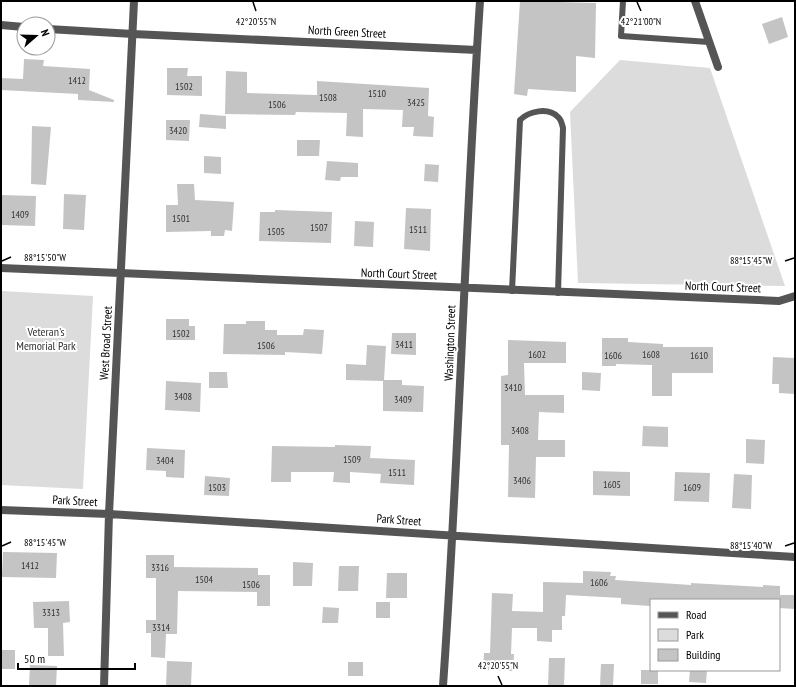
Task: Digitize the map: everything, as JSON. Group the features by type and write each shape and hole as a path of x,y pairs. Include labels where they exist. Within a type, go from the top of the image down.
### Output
{"street":[{"name":"West Broad Street","path":"104,686 109,514 122,274 134,1"},
{"name":"Washington Street","path":"443,686 454,536 464,289 480,1"},
{"path":"695,1 718,67"},
{"path":"1,25 16,26"},
{"name":"North Green Street","path":"56,29 477,50"},
{"name":"North Court Street","path":"1,268 558,293 779,301 795,296"},
{"name":"Park Street","path":"1,510 109,514 795,557"}],"lane":[{"path":"623,1 620,36 709,42"},
{"path":"512,291 520,120 526,114 532,112 551,112 560,118 563,128 558,293"}],"green space":[{"path":"620,60 710,68 785,286 578,283 570,112"},
{"name":"Veteran's Memorial Park","path":"1,291 93,296 83,489 1,485"}],"building":[{"path":"520,1 596,3 595,58 576,56 576,92 528,89 527,96 514,94"},
{"path":"782,17 788,37 769,44 762,24"},
{"path":"24,59 44,60 43,66 90,69 89,90 114,100 114,102 78,100 78,94 1,90 1,78 23,79"},
{"path":"167,68 188,68 187,76 202,76 202,96 167,95"},
{"path":"226,71 247,72 247,93 317,95 317,81 429,88 428,116 434,117 433,137 413,136 414,127 402,127 403,110 363,109 363,137 346,136 347,113 296,112 295,115 225,114"},
{"path":"200,114 226,116 226,129 199,127"},
{"path":"166,120 190,120 189,141 166,140"},
{"path":"32,126 51,127 46,185 31,184"},
{"path":"297,140 320,140 319,156 297,156"},
{"path":"204,156 221,157 221,174 204,173"},
{"path":"327,161 358,163 358,177 341,177 340,181 325,180"},
{"path":"425,164 439,165 438,182 424,181"},
{"path":"177,184 194,184 195,200 234,202 232,231 225,230 224,236 211,236 211,231 166,232 166,205 178,205"},
{"path":"64,194 86,195 84,230 63,229"},
{"path":"1,195 36,196 35,226 1,225"},
{"path":"406,208 431,209 430,251 404,249"},
{"path":"275,210 332,212 331,243 259,241 260,212 275,212"},
{"path":"355,221 374,222 373,247 354,246"},
{"path":"166,319 189,319 189,326 195,326 195,340 166,340"},
{"path":"246,321 265,321 265,330 277,330 277,335 303,335 304,329 324,330 322,354 285,352 285,355 223,354 224,324 246,324"},
{"path":"392,333 416,333 416,355 391,354"},
{"path":"602,338 628,338 628,342 663,344 663,347 713,347 713,373 672,373 672,396 652,396 652,365 616,364 616,366 602,366"},
{"path":"508,340 566,342 566,363 524,363 525,395 564,395 564,413 539,412 538,440 565,440 565,457 536,457 535,498 508,497 509,445 501,445 501,376 508,375"},
{"path":"367,345 386,346 384,380 402,380 402,385 424,386 423,412 383,411 383,381 346,380 346,364 366,365"},
{"path":"773,357 795,358 795,394 779,393 779,384 772,384"},
{"path":"209,372 227,372 228,388 209,388"},
{"path":"582,372 601,373 600,391 582,390"},
{"path":"166,381 201,383 200,412 165,410"},
{"path":"643,426 668,427 668,447 642,446"},
{"path":"746,439 765,440 764,464 746,463"},
{"path":"335,445 371,446 370,458 415,460 414,485 380,483 381,474 350,472 350,483 333,482 334,472 291,472 291,482 271,482 272,446 335,447"},
{"path":"147,448 185,450 184,478 166,477 166,471 146,470"},
{"path":"593,471 630,472 630,496 593,495"},
{"path":"675,472 710,473 709,502 674,501"},
{"path":"734,474 752,475 751,509 732,508"},
{"path":"205,476 230,478 229,496 204,495"},
{"path":"3,552 57,553 56,578 2,577"},
{"path":"146,555 174,555 174,567 258,568 258,575 270,575 270,606 257,606 257,592 178,591 177,634 166,634 165,658 151,657 151,633 146,633 146,620 156,620 156,578 146,578"},
{"path":"293,562 313,563 312,586 293,586"},
{"path":"339,566 359,566 358,591 338,591"},
{"path":"583,571 611,572 610,576 616,576 615,580 691,585 691,583 763,587 763,585 780,586 780,595 795,595 795,609 780,608 780,599 650,599 650,606 621,604 621,598 566,595 565,616 562,616 562,630 552,630 552,642 537,641 537,628 512,628 511,654 514,654 513,671 483,670 484,653 490,653 492,593 513,594 512,611 543,612 543,582 583,583"},
{"path":"387,573 407,573 407,598 386,598"},
{"path":"69,601 70,622 63,623 64,656 48,656 48,628 34,628 33,602"},
{"path":"376,602 390,602 390,618 376,618"},
{"path":"323,607 339,608 338,623 322,623"},
{"path":"1,650 15,650 15,669 1,669"},
{"path":"549,658 565,658 564,686 548,686"},
{"path":"167,661 192,662 191,686 166,686"},
{"path":"348,662 363,662 363,676 348,676"},
{"path":"601,664 614,664 613,686 600,686"},
{"path":"30,665 57,666 56,686 29,686"},
{"path":"641,670 658,671 658,684 641,684"},
{"path":"690,671 707,671 706,683 689,682"}]}
